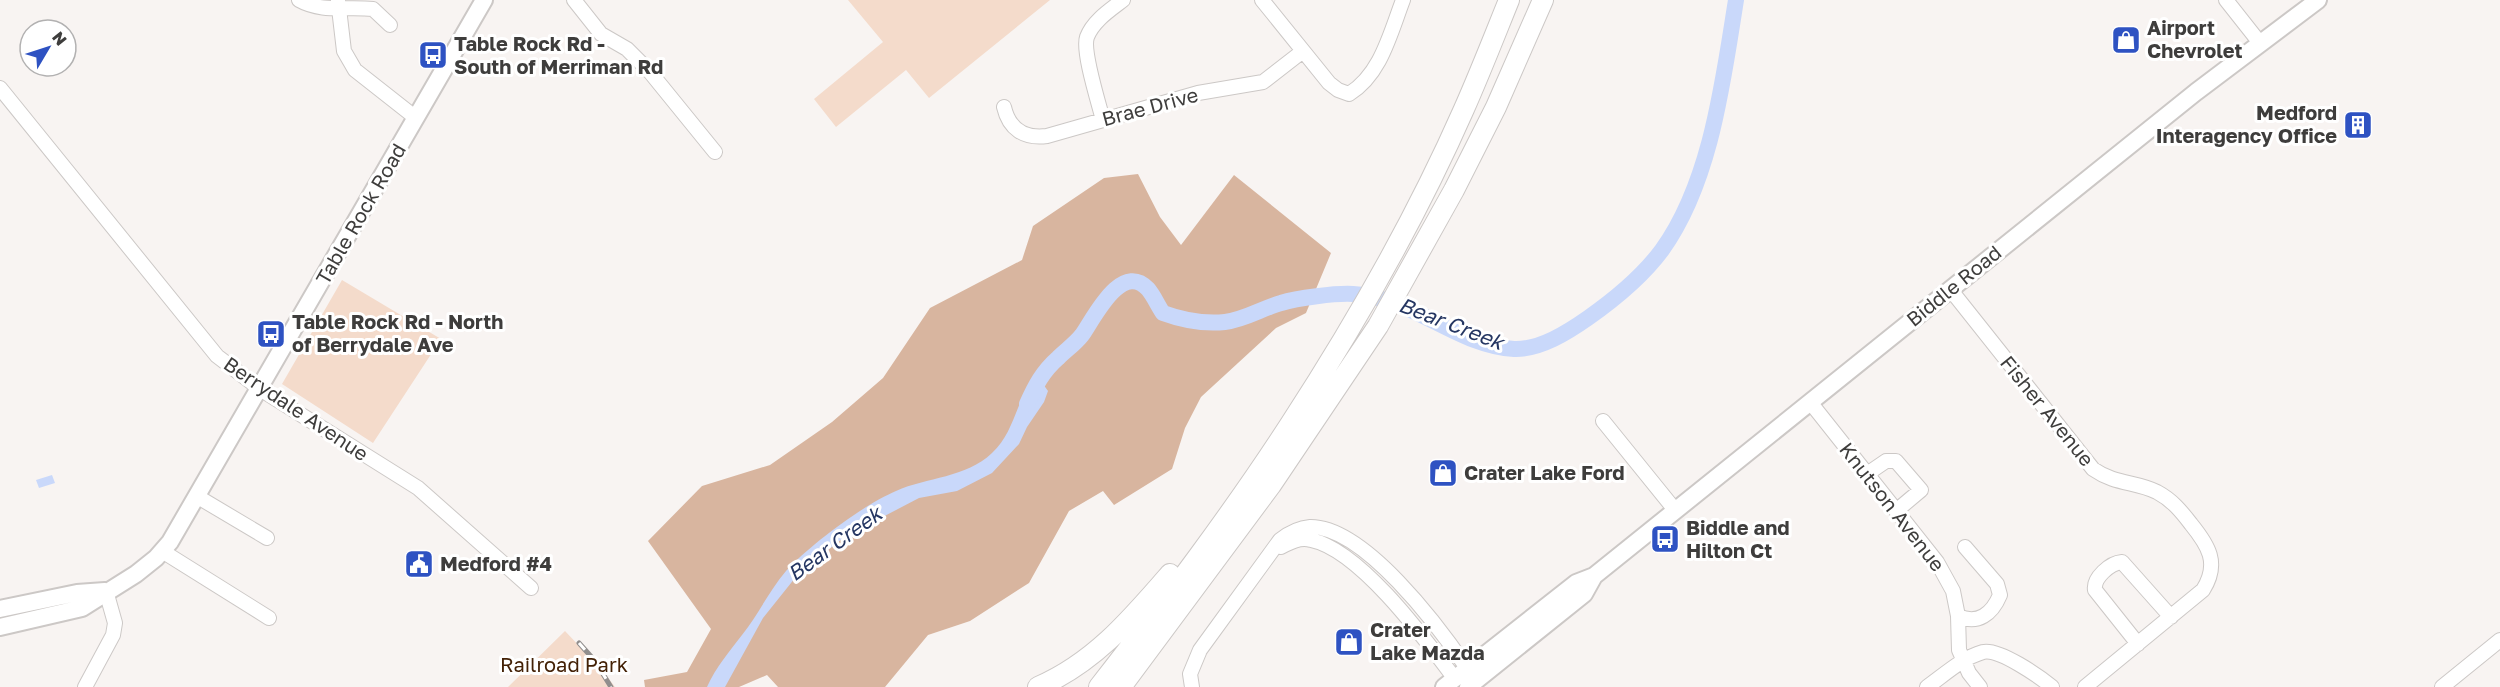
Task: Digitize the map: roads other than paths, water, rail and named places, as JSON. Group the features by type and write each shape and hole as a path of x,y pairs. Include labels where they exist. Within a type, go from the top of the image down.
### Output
{"highway":[{"path":"1099,687 1218,529 1291,423 1341,343 1384,267 1464,110 1509,0"},
{"path":"1121,687 1271,485 1362,350 1407,275 1496,107 1543,0"},
{"path":"1038,687 1077,667 1105,645 1190,551 1218,529"}],"main road":[{"name":"Table Rock Road","path":"0,627 82,608 136,574 162,551 181,527 484,0"},
{"name":"Biddle Road","path":"1465,682 1584,594 1594,576 1675,510 2260,43 2318,0"},
{"path":"0,609 77,593 106,591"}],"street":[{"path":"299,0 313,7 338,4 373,9 390,25"},
{"path":"574,0 601,34 627,49 650,72 715,152"},
{"path":"1103,120 1085,44 1095,23 1123,0"},
{"path":"1262,0 1334,87 1348,94 1365,82 1375,68 1403,0"},
{"path":"2226,0 2260,43"},
{"path":"338,4 344,51 356,70 416,118"},
{"name":"Brae Drive","path":"1004,106 1006,118 1012,127 1021,133 1038,137 1198,93 1263,82 1303,51"},
{"name":"Berrydale Avenue","path":"0,88 208,347 260,389 418,488 531,588"},
{"name":"Fisher Avenue","path":"1950,289 2093,469 2106,478 2155,491 2166,498 2178,506 2205,542 2212,556 2211,573 2204,590 2171,617"},
{"name":"Knutson Avenue","path":"1810,402 1949,580 1958,616 1958,641 1963,661 1980,687"},
{"path":"1603,421 1675,510"},
{"path":"1867,474 1886,461 1896,461 1921,490 1896,511"},
{"path":"198,497 267,538"},
{"path":"1192,687 1190,674 1200,650 1274,551 1291,542 1311,540 1322,543 1353,563 1390,597 1465,682"},
{"path":"1958,616 1975,621 1996,605 2000,595 1997,584 1965,546"},
{"path":"162,551 269,618"},
{"path":"2085,687 2138,644 2171,617 2122,562 2112,565 2096,580 2095,590 2138,644"},
{"path":"85,687 113,635 115,623 106,591"},
{"path":"2442,687 2500,640"},
{"path":"1936,685 1963,661 1984,651 1995,653 2021,666 2052,687"}],"water":[{"path":"1032,382 1043,384 1048,391 1044,402 1027,427 1019,444 992,473 957,491 919,498 847,535 799,573 763,618 725,687 707,687 774,587 796,561 838,527 883,497 908,486 970,468 982,461 1005,437"},
{"path":"52,475 55,483 39,488 36,480"}],"waterway":[{"name":"Bear Creek","path":"1027,404 1048,368 1082,335 1109,296 1118,287 1128,282 1138,282 1148,289 1163,313 1201,322 1232,321 1297,299 1353,294 1395,303 1473,340 1493,346 1524,349 1563,334 1598,311 1637,278 1662,250 1679,223 1704,162 1720,97 1736,0"}],"railway":[{"path":"579,643 595,661 611,687"}],"place":[{"name":"Airport Chevrolet","path":"2126,40"},
{"name":"Table Rock Rd - South of Merriman Rd","path":"433,55"},
{"name":"Medford Interagency Office","path":"2358,125"},
{"name":"Table Rock Rd - North of Berrydale Ave","path":"271,334"},
{"name":"Crater Lake Ford","path":"1443,473"},
{"name":"Biddle and Hilton Ct","path":"1665,539"},
{"name":"Medford #4","path":"419,564"},
{"name":"Crater Lake Mazda","path":"1349,642"}],"park label":[{"name":"Railroad Park","path":"564,665"}]}
